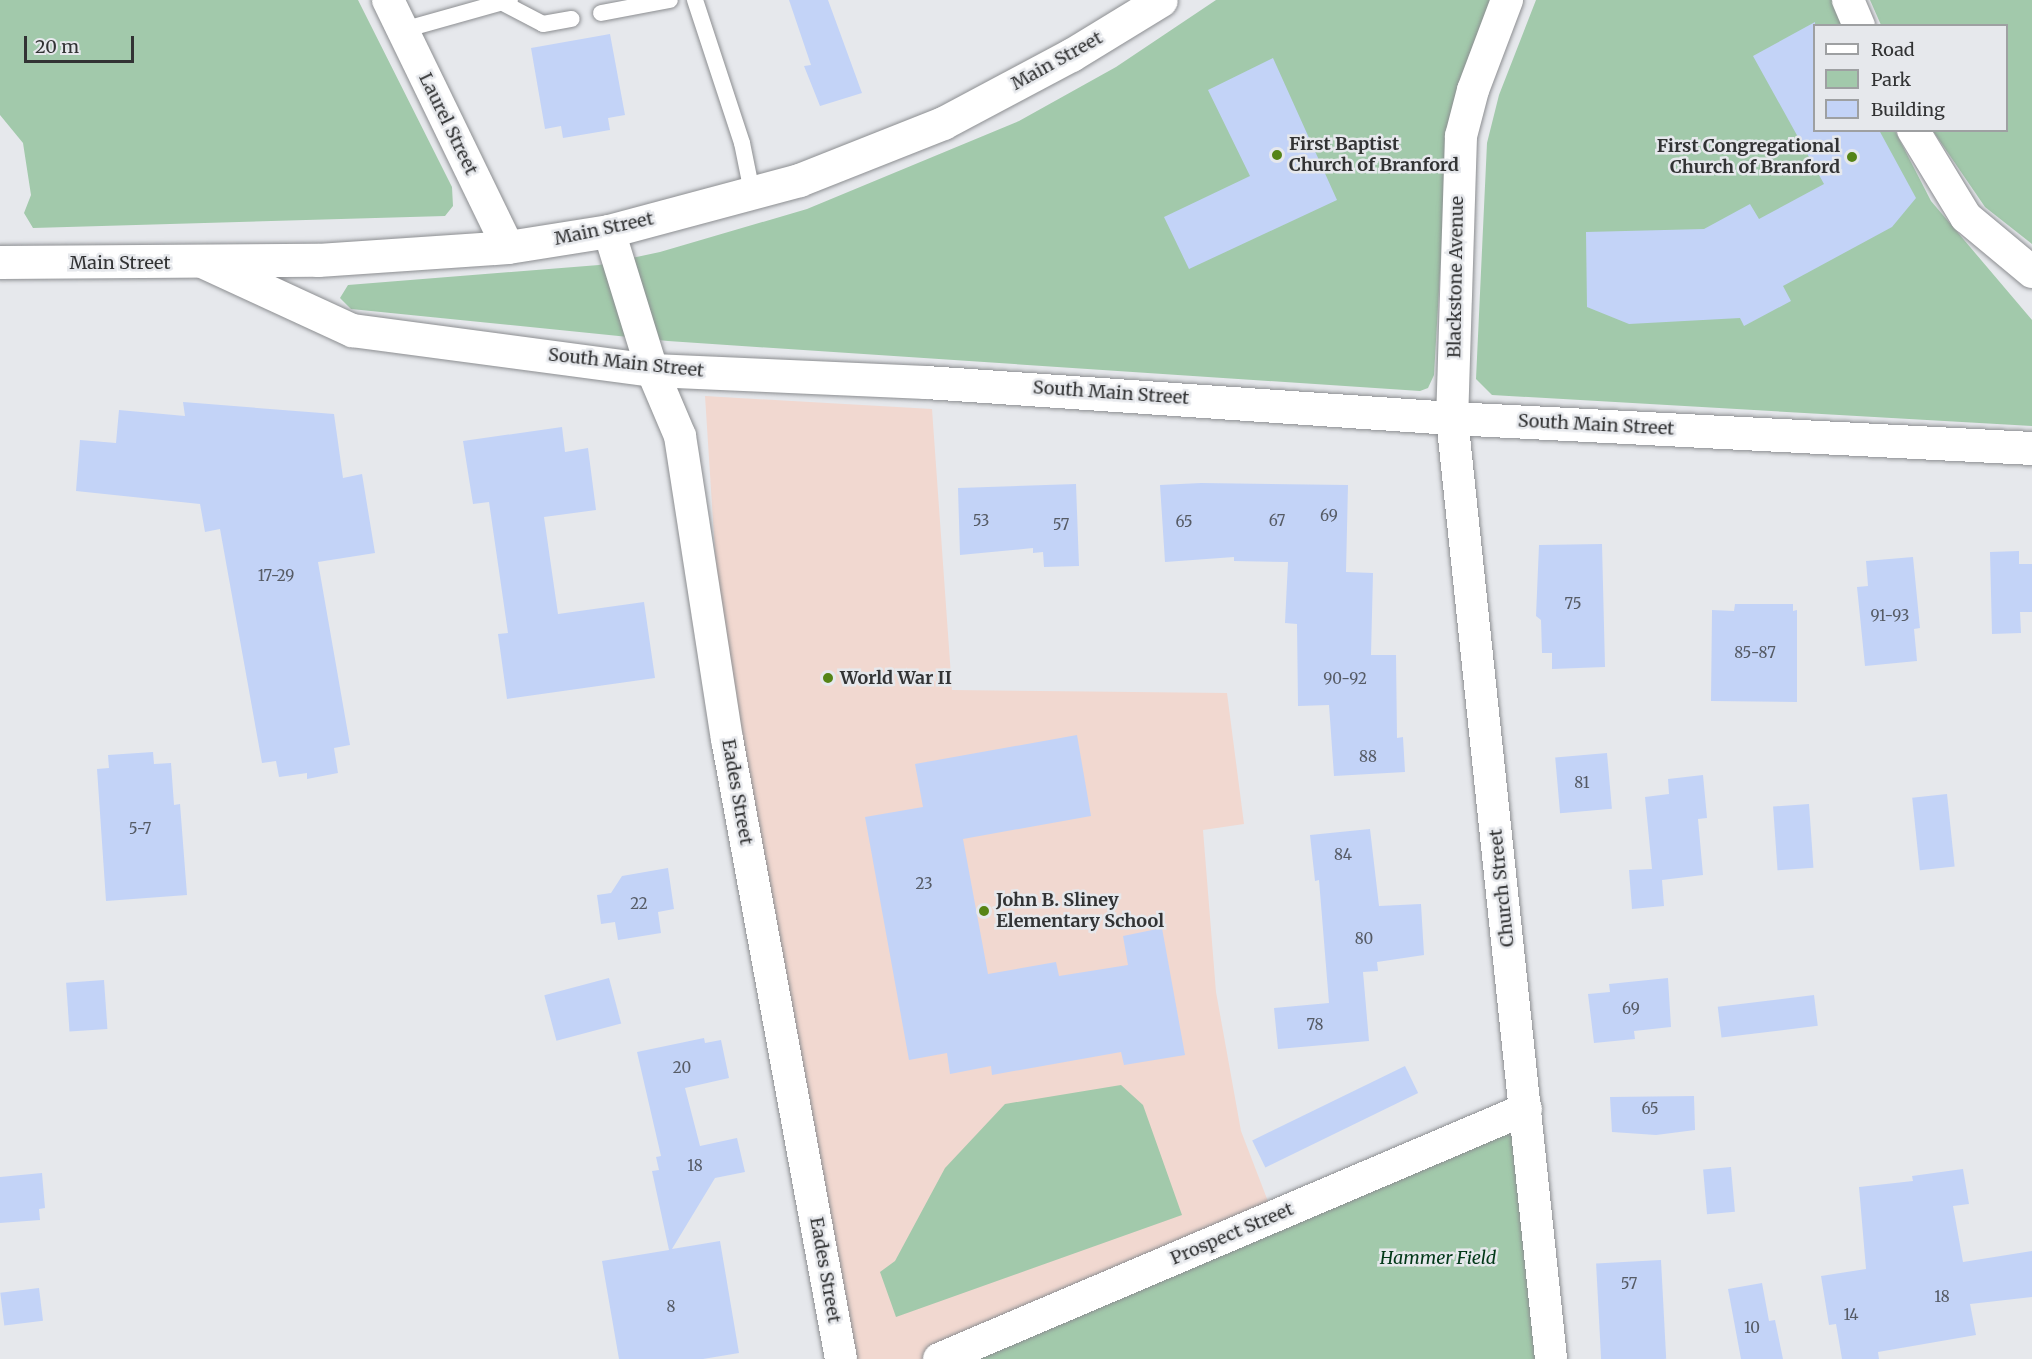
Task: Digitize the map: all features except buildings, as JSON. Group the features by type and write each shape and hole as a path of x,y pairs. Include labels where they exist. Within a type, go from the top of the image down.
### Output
{"main road":[{"name":"Main Street","path":"0,262 206,263 508,247 609,231 799,180 943,123 1071,55 1161,0"},
{"name":"South Main Street","path":"206,263 352,330 652,370 1111,393 1452,418 2032,448"}],"street":[{"name":"Laurel Street","path":"388,0 508,247"},
{"name":"Blackstone Avenue","path":"1452,418 1460,145 1473,90 1507,0"},
{"path":"1848,0 1858,24"},
{"path":"1914,132 1966,217 1994,244 2032,272"},
{"name":"Eades Street","path":"609,231 652,370 680,436 727,739 841,1359"},
{"name":"Church Street","path":"1452,418 1551,1359"},
{"name":"Prospect Street","path":"939,1359 1526,1109"}],"lane":[{"path":"601,12 670,0"},
{"path":"695,0 742,143 752,192"},
{"path":"403,30 506,1 543,24 572,19"}],"shaded area":[{"name":"John B. Sliney Elementary School","path":"705,396 932,409 952,690 1227,693 1244,824 1203,830 1216,992 1241,1131 1274,1217 939,1359 841,1359 727,739"}],"green space":[{"path":"0,0 358,0 452,187 453,206 445,216 33,228 24,213 31,195 23,143 0,115"},
{"path":"1216,0 1492,0 1447,152 1434,375 1428,388 1420,391 668,341 351,309 340,298 348,285 599,265 660,252 807,209 1019,121 1116,67"},
{"path":"1536,0 1832,0 1845,24 1813,24 1813,132 1896,132 1931,201 2032,320 2032,426 1492,395 1476,379 1487,143 1499,95"},
{"path":"1870,0 2032,0 2032,244 1985,207 1934,132 2008,132 2008,24 1881,24"},
{"path":"1121,1085 1143,1105 1182,1215 896,1317 880,1272 895,1261 945,1168 1005,1104"},
{"name":"Hammer Field","path":"1526,1109 1551,1359 939,1359"}],"place":[{"name":"First Baptist Church of Branford","path":"1277,155"},
{"name":"First Congregational Church of Branford","path":"1852,157"},
{"name":"World War II","path":"828,678"},
{"name":"John B. Sliney Elementary School","path":"984,911"}]}
